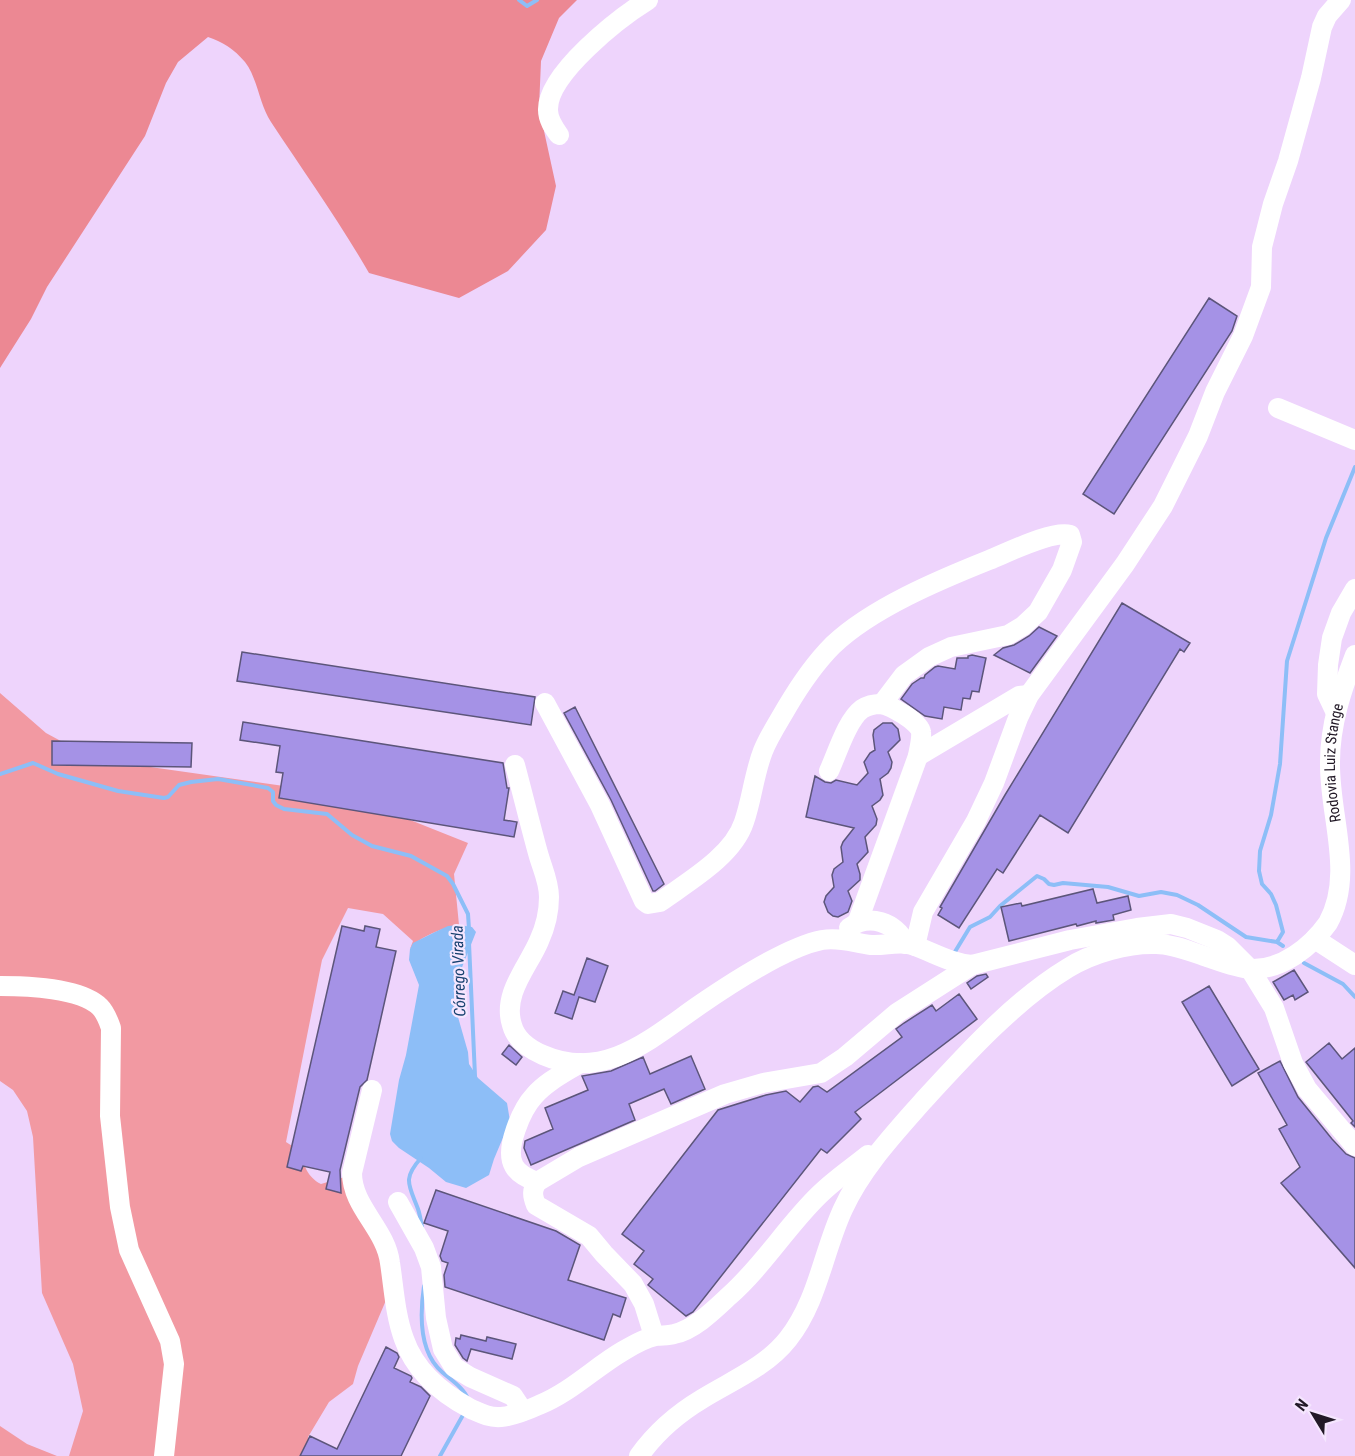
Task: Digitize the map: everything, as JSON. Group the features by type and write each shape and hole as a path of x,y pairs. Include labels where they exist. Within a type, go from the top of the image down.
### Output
{"street":[{"path":"559,135 549,119 547,109 556,84 572,62 615,24 648,0"},
{"path":"911,945 923,912 976,821 994,783 1029,695 1125,564 1163,506 1198,436 1215,392 1243,336 1261,287 1262,247 1311,78 1322,27 1327,16 1341,0"},
{"path":"1278,408 1355,440"},
{"path":"545,703 600,805 644,901 648,904 660,902 726,852 736,838 744,823 763,751 770,736 802,682 833,645 850,631 888,607 959,572 1045,538 1065,533 1070,535 1072,542 1062,570 1038,612 1023,626 1008,634 951,647 929,657 904,675 882,704"},
{"path":"1336,713 1327,694 1332,638 1341,614 1355,589"},
{"name":"Rodovia Luiz Stange","path":"1250,969 1267,968 1295,955 1315,939 1339,906 1344,884 1345,861 1330,781 1330,760 1336,713 1355,654"},
{"path":"918,756 1019,696 1029,695"},
{"path":"515,765 538,856 547,879 549,897 540,939 512,994 509,1012 517,1036 530,1049 562,1062 580,1063 611,1059 634,1050 745,976 805,945 834,938 858,921 918,756 921,733 919,727 899,712 882,704 872,705 862,710 852,721 830,771"},
{"path":"858,921 878,921 894,928 911,945"},
{"path":"834,938 871,945 911,945 957,964 972,965 1070,940 1137,928 1171,924 1187,928 1228,947 1250,969 1274,1008 1293,1063 1306,1089 1355,1146"},
{"path":"1315,939 1355,964"},
{"path":"639,1456 662,1429 683,1411 752,1370 787,1341 808,1308 843,1209 858,1181 894,1134 955,1066 1046,982 1071,966 1098,954 1127,946 1158,943 1250,969"},
{"path":"654,1336 644,1304 633,1284 589,1236 536,1205 532,1196 537,1182 579,1156 725,1094 763,1083 821,1073 845,1057 897,1013 972,965"},
{"path":"0,987 38,988 85,998 100,1006 107,1015 111,1028 110,1116 120,1207 129,1250 170,1341 174,1364 164,1456"},
{"path":"537,1182 514,1167 511,1158 518,1123 534,1095 546,1084 580,1063"},
{"path":"372,1090 352,1173 352,1185 358,1199 369,1214 390,1260 396,1315 404,1341 424,1375 438,1389 486,1416 501,1417 523,1411 560,1395 620,1353 654,1336 674,1334 688,1329 728,1297 753,1273 819,1195 894,1134"},
{"path":"398,1202 424,1248 431,1267 436,1318 443,1349 454,1366 470,1377 513,1396 523,1411"}],"shaded area":[{"path":"0,0 577,0 559,18 541,61 539,108 556,186 546,230 508,271 459,298 369,273 271,122 245,62 228,46 208,37 178,62 166,83 145,136 47,287 31,319 0,368"},
{"path":"0,693 46,733 94,759 284,786 365,802 468,843 454,874 459,925 432,933 419,940 410,949 413,941 383,914 348,908 322,960 286,1142 300,1151 309,1174 321,1184 348,1176 398,1272 358,1366 353,1384 329,1402 308,1437 311,1456 69,1456 83,1411 73,1364 42,1293 33,1137 27,1111 13,1090 0,1081"},
{"path":"0,1426 27,1444 57,1456 0,1456"}],"water":[{"path":"448,926 472,927 476,932 455,985 454,1003 468,1052 469,1064 478,1078 507,1103 510,1121 489,1175 466,1188 446,1182 399,1148 392,1141 390,1134 419,985 409,960 410,949 413,943 435,932"}],"building":[{"path":"1209,298 1237,316 1232,331 1114,514 1083,494"},
{"path":"1122,603 1190,643 1184,652 1180,649 1068,833 1040,815 1003,873 997,869 959,928 938,915 942,908 940,907"},
{"path":"1039,627 1057,636 1030,673 994,655 1003,648 1014,645 1029,636"},
{"path":"242,652 535,697 531,725 237,681"},
{"path":"972,655 986,658 979,692 972,691 970,699 963,698 961,710 944,707 942,719 925,716 901,699 912,684 924,678 935,667 955,669 957,658 968,658"},
{"path":"575,707 664,884 655,891 653,891 611,800 564,713"},
{"path":"243,722 503,763 507,788 509,788 504,820 517,822 514,837 279,798 283,773 276,772 280,746 240,740"},
{"path":"883,723 892,723 898,729 900,740 888,752 892,762 891,768 880,779 883,795 872,806 877,819 876,825 865,837 868,852 857,864 860,880 848,891 852,901 848,912 838,917 833,916 828,912 824,902 834,887 832,875 834,869 843,862 841,847 843,842 854,828 806,817 815,776 825,782 831,783 836,780 857,785 868,773 864,762 875,750 874,730"},
{"path":"52,741 192,743 191,767 52,765"},
{"path":"1093,889 1097,903 1128,896 1131,910 1113,915 1114,920 1096,923 1096,921 1077,926 1076,924 1009,941 1001,907 1021,903 1022,906"},
{"path":"342,926 364,931 365,926 380,929 376,947 396,951 367,1080 360,1087 340,1170 341,1193 326,1189 330,1172 303,1166 301,1171 287,1167"},
{"path":"587,958 608,966 595,1002 579,997 572,1019 555,1013 563,991 574,995"},
{"path":"1294,970 1308,992 1295,1000 1293,995 1284,1000 1273,982"},
{"path":"986,974 988,977 971,989 967,983 977,976"},
{"path":"1209,986 1259,1069 1232,1086 1182,1002"},
{"path":"959,994 977,1019 855,1112 861,1119 827,1153 821,1149 693,1312 686,1316 648,1285 653,1279 634,1264 644,1251 622,1234 718,1110 786,1091 800,1102 813,1087 818,1086 827,1092 902,1037 896,1029 904,1023 932,1005 936,1011"},
{"path":"1329,1043 1342,1059 1355,1048 1355,1127 1351,1123 1353,1121 1306,1062"},
{"path":"509,1045 522,1057 516,1065 502,1054"},
{"path":"691,1056 705,1089 671,1104 664,1089 629,1104 635,1120 531,1165 524,1148 525,1141 553,1129 545,1108 588,1090 582,1076 611,1071 643,1057 650,1074"},
{"path":"1280,1061 1298,1097 1346,1154 1355,1158 1355,1268 1281,1183 1300,1167 1279,1129 1287,1125 1258,1073"},
{"path":"436,1190 556,1231 580,1245 568,1280 626,1298 620,1317 613,1314 604,1340 445,1287 444,1275 448,1263 442,1261 440,1256 448,1231 424,1223"},
{"path":"461,1335 486,1341 487,1337 516,1344 512,1359 471,1349 467,1361 455,1345 456,1338 460,1339"},
{"path":"386,1347 397,1353 399,1357 394,1368 411,1376 410,1382 421,1387 430,1396 401,1456 300,1456 310,1436 337,1449"}],"waterway":[{"path":"519,0 527,6"},
{"path":"527,6 537,0"},
{"path":"1277,942 1283,932 1276,905 1271,894 1262,884 1259,871 1260,851 1271,815 1280,764 1287,661 1326,538 1355,467"},
{"name":"Córrego Virada","path":"0,774 33,763 58,774 118,791 164,798 168,797 179,785 218,779 268,788 273,792 273,801 276,805 284,809 327,814 352,835 372,846 411,856 447,876 468,914 469,929"},
{"name":"Córrego Virada","path":"953,955 970,927 990,917 1037,876 1054,885 1063,883 1108,887 1139,896 1161,892 1177,895 1198,905 1246,937 1277,942 1283,946"},
{"name":"Córrego Virada","path":"469,943 475,1076"},
{"name":"Córrego Virada","path":"1304,963 1343,984 1355,997"},
{"path":"421,1158 411,1171 409,1182 422,1227"},
{"path":"424,1286 422,1320 429,1354 434,1364 460,1388 468,1399"},
{"path":"440,1456 463,1415"}]}
